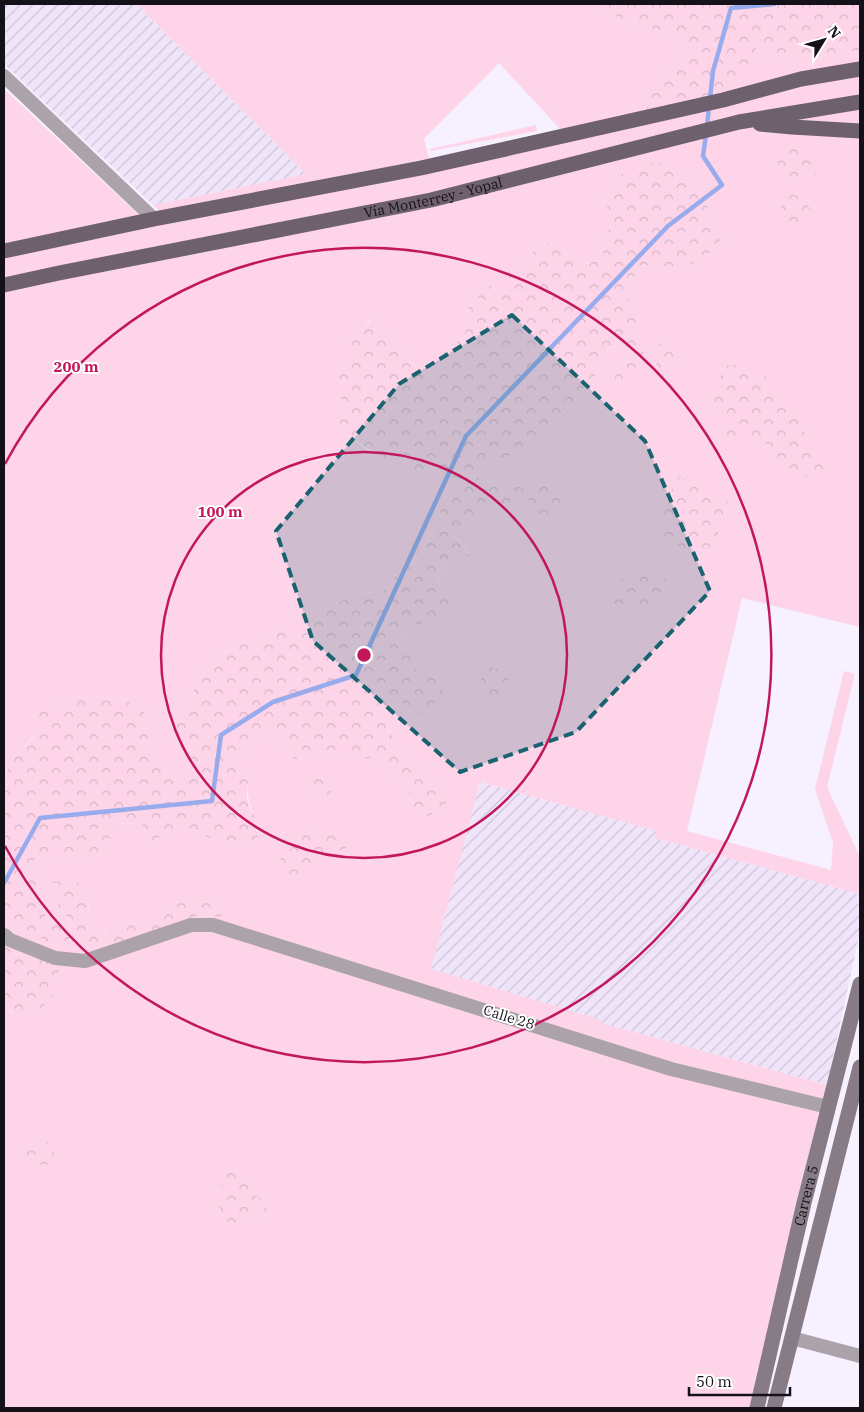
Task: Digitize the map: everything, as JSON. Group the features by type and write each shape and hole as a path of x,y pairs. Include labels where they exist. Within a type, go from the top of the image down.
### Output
{"main road":[{"path":"4,251 421,168 723,100 800,79 860,69"},
{"name":"Vía Monterrey - Yopal","path":"4,285 431,200 732,124 860,102"},
{"path":"732,124 860,131"},
{"name":"Carrera 5","path":"757,1408 828,1106 860,984"},
{"name":"Carrera 5","path":"774,1408 856,1103 860,1067"}],"street":[{"path":"4,76 154,220"},
{"name":"Calle 28","path":"4,935 10,940 55,958 85,961 191,925 213,925 672,1069 828,1106"},
{"path":"792,1338 860,1356"}],"highlighted area":[{"path":"512,315 645,441 710,591 576,732 460,772 313,641 276,531 399,384"}],"shaded area":[{"path":"4,4 136,4 306,174 153,205 4,64"},
{"path":"480,782 657,831 655,838 860,894 860,931 827,1085 601,1023 602,1020 431,969"}],"green space":[{"path":"136,4 603,4 607,13 664,33 690,49 655,87 751,63 756,45 777,60 807,54 823,59 833,42 849,52 860,50 860,627 742,598 687,831 831,870 833,843 815,789 844,671 855,674 827,787 860,857 860,894 655,838 656,831 480,782 431,969 602,1020 601,1023 827,1085 752,1408 4,1408 4,1012 16,1011 51,983 63,966 46,959 14,954 4,944 4,919 56,946 87,950 138,938 197,916 221,917 170,906 160,923 133,920 97,934 89,922 88,894 53,881 59,908 73,926 47,922 30,862 45,856 64,859 117,823 142,824 152,841 172,832 192,830 209,838 255,817 248,798 248,778 239,774 232,760 268,729 283,740 294,759 310,760 324,750 363,760 377,754 390,772 409,788 411,805 434,781 409,762 379,714 443,681 416,670 412,658 415,645 401,637 403,624 422,624 451,605 438,582 445,563 454,554 470,555 454,535 476,516 496,505 507,503 522,506 512,477 500,489 487,480 471,476 492,461 516,455 553,422 569,407 595,375 601,357 611,346 623,350 627,360 616,369 645,356 636,336 640,325 636,312 627,297 635,281 634,267 648,265 683,268 721,239 711,213 685,171 603,195 612,221 606,236 602,258 588,264 565,252 551,241 535,248 520,272 514,297 496,290 486,283 481,307 470,305 463,319 465,337 449,346 437,380 414,365 370,319 359,338 349,344 349,367 342,397 339,430 366,449 433,476 465,480 448,494 441,505 441,523 428,540 422,558 395,576 386,590 351,596 323,611 306,631 276,631 257,640 234,643 219,660 206,670 170,731 187,758 192,775 177,773 155,765 147,734 144,710 119,697 68,698 13,759 4,776 4,89 142,218 162,214 153,205 306,174","holes":["499,63 562,131 430,162 424,139"]},
{"path":"603,4 860,4 860,50 849,52 834,42 836,55 823,59 807,54 777,60 757,46 751,63 738,85 723,94 646,111 655,87 690,49 664,33 606,13"},
{"path":"536,125 537,131 430,151 430,149"},
{"path":"785,147 801,149 812,155 816,174 805,182 790,185 778,170 778,153"},
{"path":"657,163 685,171 711,213 721,239 714,249 703,258 683,268 648,265 634,267 635,281 627,297 636,312 640,325 636,336 645,356 648,371 629,379 615,380 616,369 627,360 623,350 611,346 601,357 595,375 569,407 553,422 553,431 530,448 516,455 492,461 471,476 487,480 500,489 512,477 525,492 522,506 506,503 493,506 471,520 454,535 470,556 454,554 445,563 438,581 451,605 449,618 422,624 403,624 401,637 415,645 412,658 416,670 443,681 442,699 419,713 403,703 379,714 409,762 434,781 448,795 444,808 420,820 411,805 409,788 390,772 377,755 363,760 324,750 310,760 294,759 283,740 268,729 232,760 239,774 248,778 247,796 259,835 250,846 209,838 192,830 172,832 152,841 142,824 117,823 101,856 64,859 45,856 30,862 47,922 73,925 59,908 53,881 78,883 88,894 89,922 97,934 133,920 160,923 170,906 195,898 221,906 221,917 197,916 138,938 87,950 56,946 4,919 4,776 13,759 34,737 38,712 55,712 68,698 119,697 144,710 147,734 155,765 177,773 192,775 187,758 170,731 206,670 219,660 234,643 257,640 276,631 306,631 323,611 351,596 386,590 395,576 422,558 428,540 441,523 440,505 448,494 464,480 433,476 408,469 372,451 339,430 341,397 332,380 349,368 348,344 359,338 371,319 414,365 437,380 435,364 449,346 465,337 463,320 470,305 481,306 477,292 487,283 496,290 513,296 508,275 520,272 535,248 551,241 565,252 588,264 602,258 606,236 612,221 603,195 626,169"},
{"path":"787,192 801,197 811,210 808,223 793,228 781,226 778,214"},
{"path":"673,343 684,356 671,373 657,369 656,356 658,344"},
{"path":"746,364 764,375 782,397 820,456 826,482 803,475 785,466 762,438 749,441 728,441 718,429 732,423 709,410 723,366"},
{"path":"679,476 733,504 705,559 657,534 662,523 656,520"},
{"path":"537,483 555,487 564,495 558,509 548,520 532,511 528,497"},
{"path":"638,572 657,572 675,589 658,608 630,611 613,603 617,581"},
{"path":"480,656 491,667 509,672 506,691 495,696 484,693 482,681 477,670"},
{"path":"322,774 332,781 331,794 318,796 308,792 312,775"},
{"path":"308,827 330,833 347,833 353,842 344,849 328,855 319,866 305,871 299,880 283,875 280,855 291,849"},
{"path":"4,944 14,954 46,959 63,966 51,983 53,998 39,1010 4,1012"},
{"path":"48,1142 54,1148 54,1153 48,1165 23,1163 23,1143 33,1143 41,1146"},
{"path":"226,1168 239,1168 248,1174 257,1197 268,1202 266,1212 256,1219 248,1213 242,1221 229,1223 221,1213 219,1205 229,1197 218,1181"}],"waterway":[{"path":"707,126 713,71 731,8 774,4"},
{"path":"4,883 40,818 212,801 221,735 273,702 356,675 466,436 668,226 722,185 703,156 706,134"}]}
